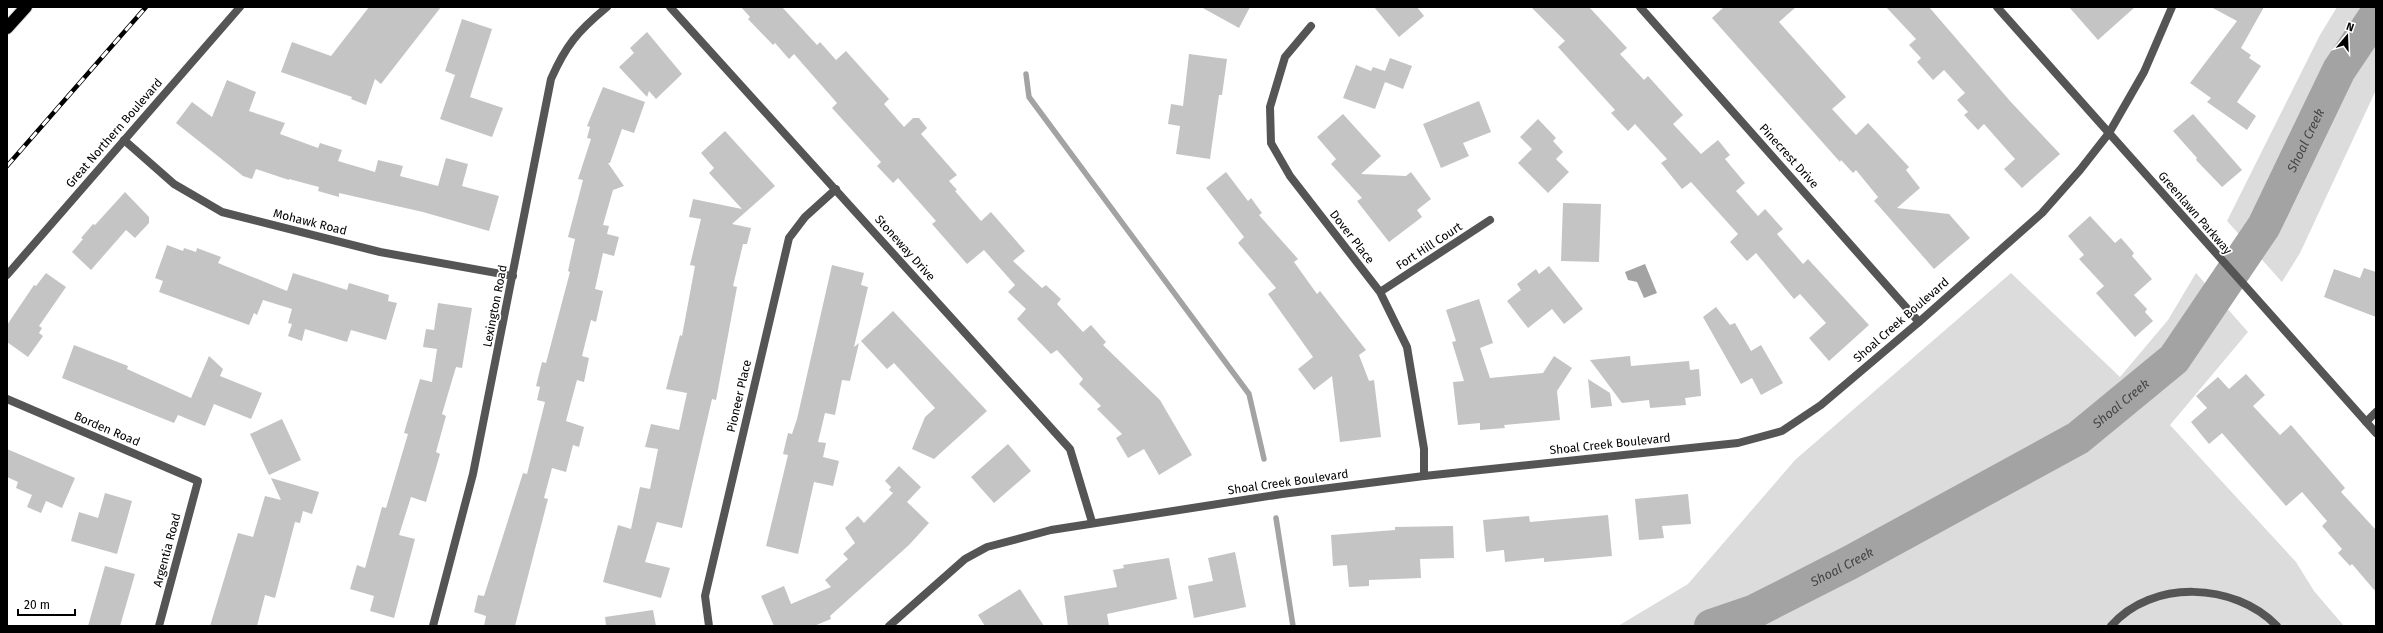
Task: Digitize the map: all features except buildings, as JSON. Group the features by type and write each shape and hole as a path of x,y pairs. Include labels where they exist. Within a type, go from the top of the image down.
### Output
{"highway":[{"path":"7,28 26,7"}],"street":[{"name":"Great Northern Boulevard","path":"7,275 240,7"},
{"name":"Lexington Road","path":"433,626 473,474 551,79 563,52 580,30 606,7"},
{"name":"Stoneway Drive","path":"670,7 1070,449 1092,522"},
{"name":"Pinecrest Drive","path":"1640,7 1919,322"},
{"name":"Greenlawn Parkway","path":"1997,7 2376,434"},
{"name":"Shoal Creek Boulevard","path":"889,626 965,559 987,547 1012,539 1092,522 1282,494 1424,476 1738,443 1762,438 1782,431 1797,422 1919,322 2042,213 2080,170 2109,133 2144,72 2172,7"},
{"name":"Dover Place","path":"1311,26 1285,57 1270,107 1271,143 1290,176 1380,292 1407,347 1424,449 1424,476"},
{"name":"Mohawk Road","path":"124,140 174,184 222,212 380,252 513,276"},
{"name":"Pioneer Place","path":"709,626 704,596 789,238 805,217 836,189"},
{"name":"Fort Hill Court","path":"1380,292 1490,220"},
{"name":"Borden Road","path":"7,399 198,481"},
{"path":"2366,422 2376,412"},
{"name":"Argentia Road","path":"159,626 198,481"},
{"path":"2111,626 2118,619 2146,601 2177,592 2204,592 2233,599 2256,610 2277,626"}],"shaded area":[{"path":"2337,7 2376,7 2376,90 2300,253 2282,282 2227,221 2320,35"},
{"path":"1645,264 1657,293 1644,298 1637,282 1628,280 1625,272"},
{"path":"2011,273 2120,377 2168,320 2196,273 2248,332 2170,425 2296,562 2314,591 2344,626 1618,626 1688,584 1795,460"}],"waterway":[{"name":"Shoal Creek","path":"1711,626 1755,611 1851,562 2078,438 2174,359 2264,226 2339,70 2376,15"},
{"path":"1026,74 1029,97 1249,394 1264,459"},
{"path":"1276,518 1293,626"}],"railway":[{"path":"7,166 146,7"}]}
